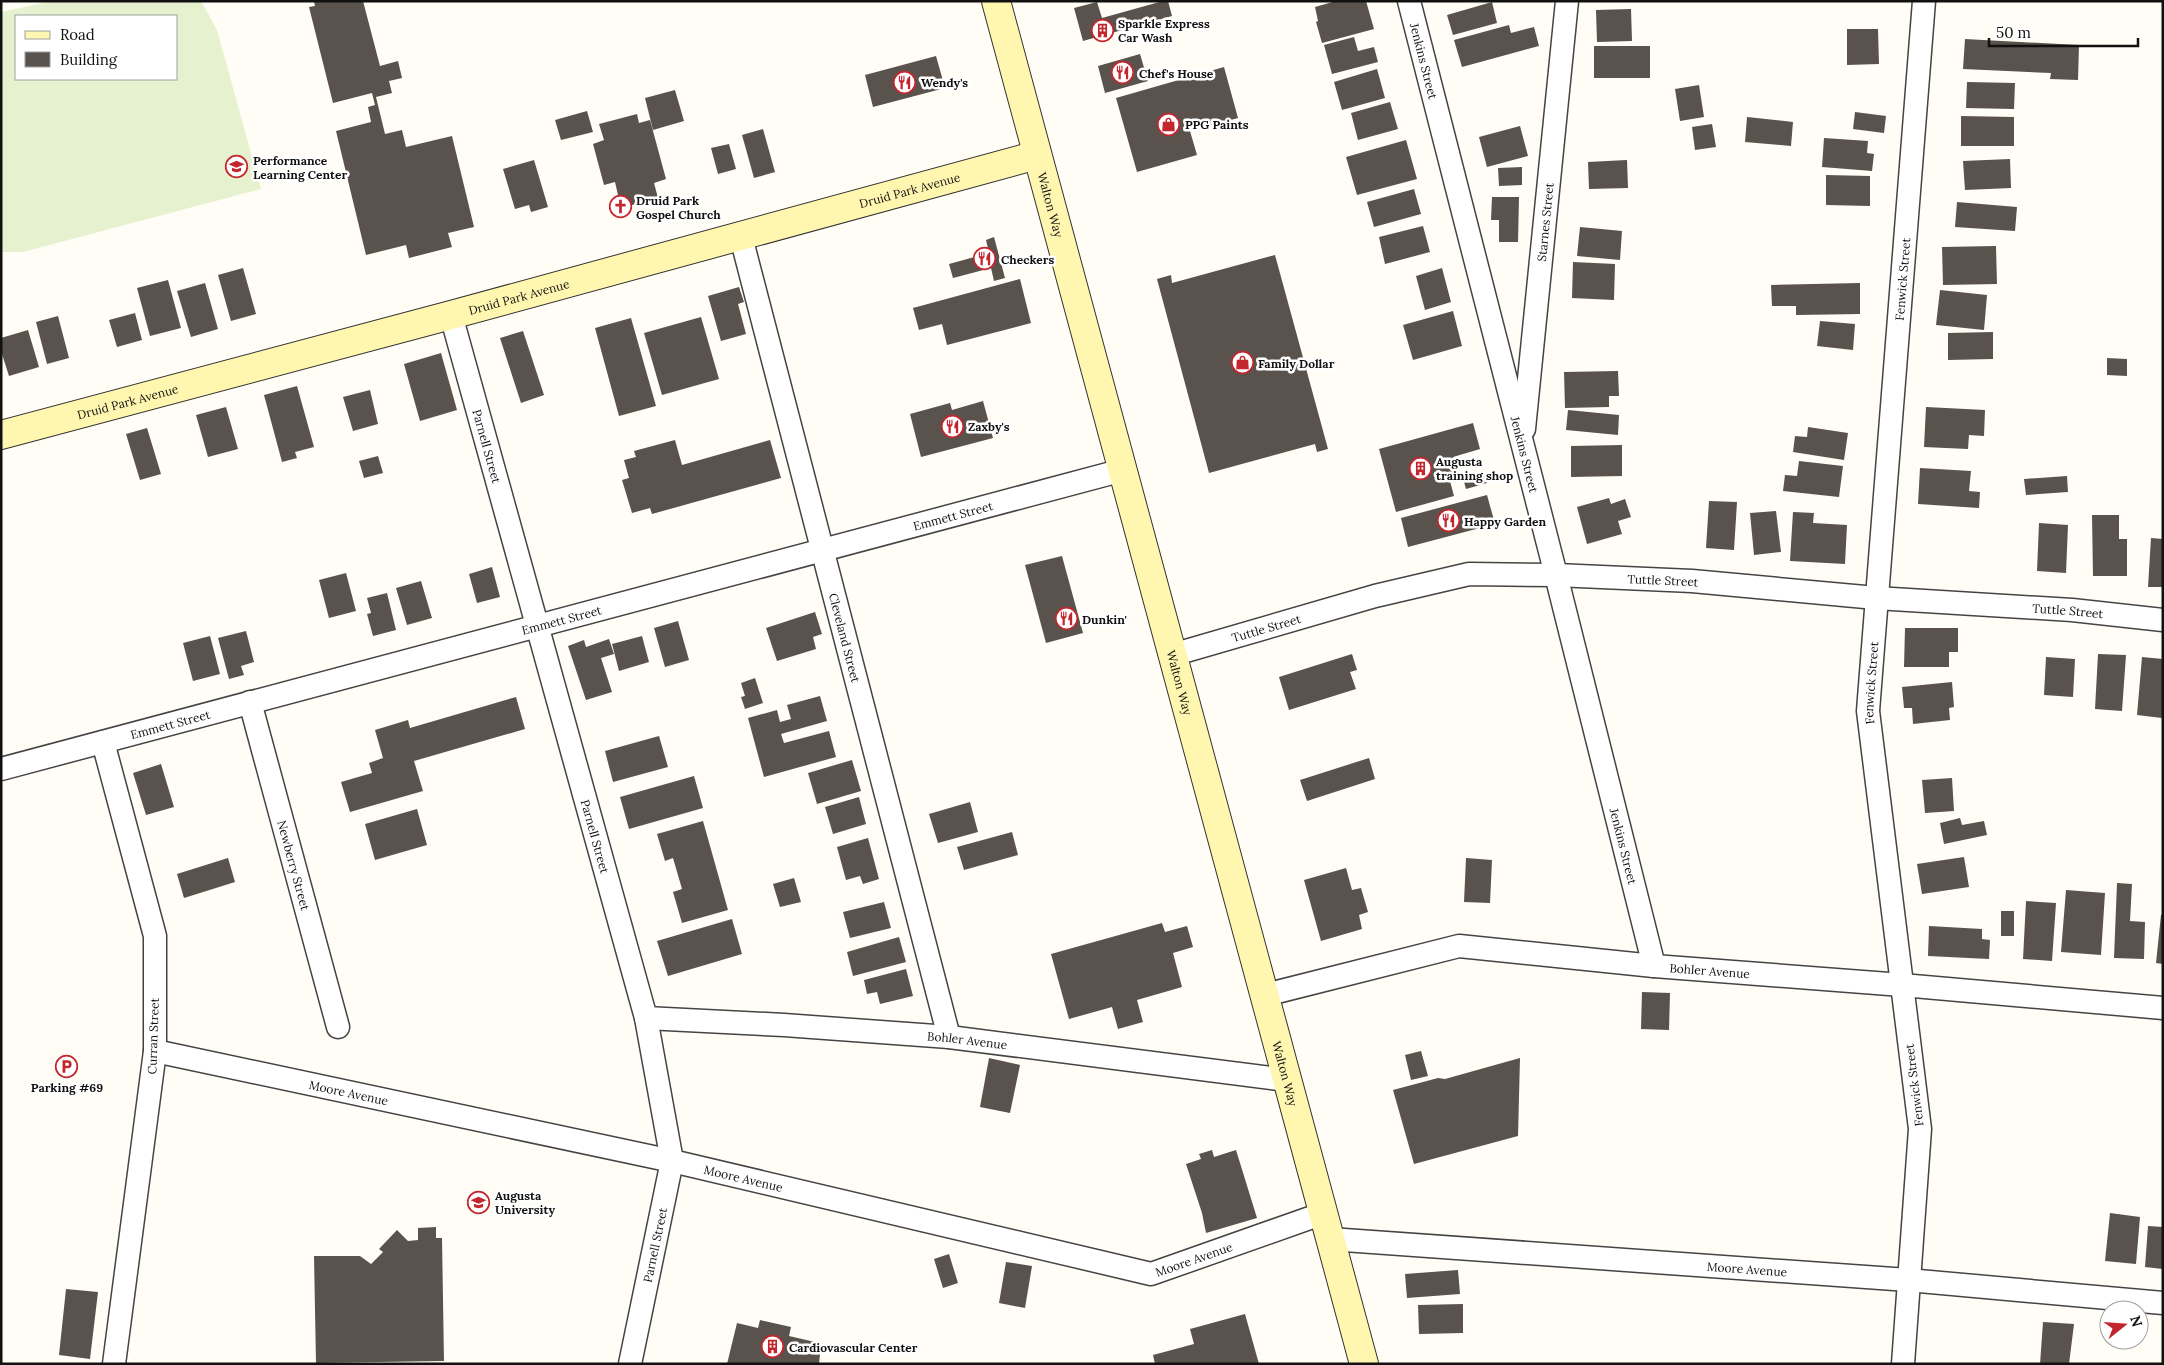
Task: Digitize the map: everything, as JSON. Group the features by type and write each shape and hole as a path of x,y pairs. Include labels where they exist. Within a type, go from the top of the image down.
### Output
{"main road":[{"name":"Walton Way","path":"996,1 1364,1364"},
{"name":"Druid Park Avenue","path":"1,435 741,237 1037,155"}],"street":[{"name":"Jenkins Street","path":"1409,1 1654,966"},
{"name":"Starnes Street","path":"1522,445 1567,1"},
{"name":"Fenwick Street","path":"1903,1364 1920,1128 1868,711 1924,1"},
{"name":"Cleveland Street","path":"741,237 949,1037"},
{"name":"Parnell Street","path":"451,315 646,1018 672,1161 630,1364"},
{"name":"Emmett Street","path":"1,769 1123,470"},
{"name":"Tuttle Street","path":"1172,655 1375,596 1469,574 1556,575 1692,581 1876,598 2072,610 2163,620"},
{"name":"Newberry Street","path":"250,702 338,1027"},
{"name":"Curran Street","path":"103,742 155,936 155,1051 114,1364"},
{"name":"Bohler Avenue","path":"1264,995 1459,946 1654,966 2163,1008"},
{"name":"Bohler Avenue","path":"646,1018 784,1025 949,1037 1288,1080"},
{"name":"Moore Avenue","path":"155,1051 672,1161 1150,1274 1327,1226 2163,1303"}],"green space":[{"path":"52,1 201,1 217,30 261,189 23,252 1,252 1,12"}],"building":[{"path":"314,1 363,1 380,66 398,61 402,78 389,81 392,93 376,97 385,134 402,130 406,147 452,136 474,227 448,233 452,247 409,258 406,245 366,255 336,131 371,122 368,107 375,105 372,93 333,103 309,7 315,6"},
{"name":"Sparkle Express Car Wash","path":"1168,1 1172,16 1083,41 1074,8 1097,2 1102,18"},
{"path":"1336,1 1366,1 1374,29 1322,43 1316,22 1318,21 1315,7"},
{"path":"1492,2 1497,23 1453,35 1447,15"},
{"path":"1631,9 1632,41 1597,42 1596,10"},
{"path":"1509,25 1511,33 1534,27 1539,46 1462,67 1454,40"},
{"path":"1847,29 1878,29 1879,64 1847,65"},
{"path":"1354,37 1358,51 1374,47 1378,62 1332,74 1324,45"},
{"path":"1965,39 2079,45 2078,80 2050,79 2051,73 1963,69"},
{"path":"1594,46 1650,46 1650,78 1594,78"},
{"name":"Chef's House","path":"1140,54 1148,81 1105,93 1098,66"},
{"name":"Wendy's","path":"936,56 945,88 873,107 865,75"},
{"name":"PPG Paints","path":"1224,67 1238,118 1190,131 1197,155 1137,172 1116,98"},
{"path":"1377,69 1385,98 1342,110 1334,82"},
{"path":"1967,82 2015,83 2014,109 1966,108"},
{"path":"1699,85 1704,117 1680,121 1675,89"},
{"path":"675,90 684,121 653,130 645,98"},
{"path":"1390,102 1398,129 1358,140 1351,113"},
{"path":"587,111 593,132 561,140 555,120"},
{"path":"1855,112 1886,116 1884,133 1853,129"},
{"path":"637,114 639,123 650,120 666,179 654,183 658,198 621,208 615,182 604,185 593,144 604,140 599,124"},
{"path":"1961,116 2014,117 2014,146 1961,146"},
{"path":"1747,117 1793,122 1791,146 1745,142"},
{"path":"1712,124 1716,147 1695,150 1692,127"},
{"path":"1520,126 1528,156 1487,167 1479,137"},
{"path":"763,129 775,172 754,178 742,135"},
{"path":"1824,138 1868,141 1867,153 1874,154 1872,171 1822,167"},
{"path":"1406,140 1417,179 1357,195 1346,157"},
{"path":"729,144 736,169 718,174 711,148"},
{"path":"2010,159 2011,188 1965,190 1963,161"},
{"path":"534,160 548,207 531,212 529,205 515,209 503,169"},
{"path":"1627,160 1628,188 1589,189 1588,162"},
{"path":"1522,167 1522,185 1499,186 1498,168"},
{"path":"1826,175 1870,176 1870,206 1826,205"},
{"path":"1414,189 1421,214 1374,227 1367,202"},
{"path":"1492,197 1519,197 1518,242 1499,242 1499,220 1491,220"},
{"path":"1957,202 2017,207 2015,231 1955,227"},
{"path":"1423,226 1430,252 1385,264 1379,237"},
{"path":"1580,227 1622,231 1620,260 1577,256"},
{"name":"Checkers","path":"994,237 1005,278 994,281 991,268 953,278 949,264 989,253 986,240"},
{"path":"1996,246 1997,284 1943,285 1942,247"},
{"name":"Family Dollar","path":"1275,255 1328,449 1317,452 1315,444 1209,473 1157,279 1171,275 1172,283"},
{"path":"1573,262 1615,264 1614,300 1572,298"},
{"path":"243,268 256,314 231,321 218,275"},
{"path":"1442,268 1451,302 1425,310 1416,276"},
{"path":"1020,279 1031,323 947,345 942,324 919,330 913,308"},
{"path":"168,280 181,328 150,336 137,288"},
{"path":"205,283 218,329 191,337 177,291"},
{"path":"1860,283 1860,314 1796,315 1796,306 1772,306 1771,285"},
{"path":"739,287 744,302 738,304 746,334 721,341 708,296"},
{"path":"1940,290 1987,295 1984,330 1936,325"},
{"path":"1453,311 1462,346 1413,360 1403,325"},
{"path":"135,313 142,340 117,347 109,320"},
{"path":"58,316 69,358 47,364 36,322"},
{"path":"701,317 719,379 662,395 644,333"},
{"path":"631,318 656,406 619,416 595,328"},
{"path":"1820,321 1855,324 1853,350 1817,346"},
{"path":"28,330 39,367 9,376 1,351 1,338"},
{"path":"523,331 544,395 521,403 500,338"},
{"path":"1993,332 1993,359 1948,360 1948,333"},
{"path":"441,353 457,410 420,421 404,364"},
{"path":"2107,358 2127,359 2127,376 2107,375"},
{"path":"1618,371 1619,396 1609,396 1609,407 1565,408 1564,372"},
{"path":"297,386 314,447 295,452 297,458 282,462 264,395"},
{"path":"370,390 378,424 353,431 343,397"},
{"name":"Zaxby's","path":"983,401 993,438 921,457 910,414 950,403 952,410"},
{"path":"226,407 238,449 208,457 196,415"},
{"path":"1926,407 1985,410 1984,436 1969,435 1968,449 1924,447"},
{"path":"1568,410 1619,415 1618,435 1566,430"},
{"name":"Augusta training shop","path":"1473,423 1480,449 1453,457 1459,478 1450,481 1454,496 1396,512 1379,449"},
{"path":"1808,427 1848,433 1844,460 1793,452 1795,436 1807,437"},
{"path":"147,428 161,474 140,480 126,434"},
{"path":"675,440 682,465 770,440 781,478 652,514 650,508 632,513 622,480 629,478 624,460 636,457 634,451"},
{"path":"1622,445 1622,476 1571,477 1571,446"},
{"path":"378,456 383,473 364,478 359,461"},
{"path":"1799,461 1843,466 1839,497 1783,491 1785,475 1797,476"},
{"path":"1920,468 1971,471 1969,491 1980,492 1979,508 1918,504"},
{"path":"1485,475 1487,483 1466,489 1464,482"},
{"path":"2067,476 2068,492 2026,495 2024,479"},
{"name":"Happy Garden","path":"1487,495 1495,524 1408,547 1401,518"},
{"path":"1609,498 1611,504 1625,499 1631,517 1618,521 1622,534 1587,544 1577,507"},
{"path":"1709,501 1737,502 1734,550 1706,548"},
{"path":"1776,511 1781,552 1754,555 1750,513"},
{"path":"1793,512 1814,513 1813,523 1847,525 1845,564 1790,561"},
{"path":"2092,515 2119,515 2119,539 2127,539 2127,576 2093,576"},
{"path":"2039,523 2068,525 2066,573 2037,571"},
{"path":"2151,538 2163,539 2163,587 2148,587"},
{"path":"1062,556 1083,633 1046,643 1025,565"},
{"path":"492,567 500,597 477,603 469,574"},
{"path":"346,573 356,611 329,618 319,580"},
{"path":"421,581 432,618 407,625 396,588"},
{"path":"387,593 396,630 373,636 367,614 371,613 367,598"},
{"path":"815,612 822,634 813,637 816,649 777,661 766,628"},
{"path":"678,621 689,660 665,667 654,628"},
{"path":"1905,628 1958,628 1958,652 1949,652 1949,667 1904,667"},
{"path":"246,631 254,662 241,666 244,675 229,679 218,638"},
{"path":"210,636 220,674 193,681 183,643"},
{"path":"642,636 649,662 619,671 612,644"},
{"path":"609,639 614,654 601,658 612,692 586,700 568,646 584,640 586,647"},
{"path":"1352,654 1357,670 1350,672 1356,689 1289,710 1279,677"},
{"path":"2098,654 2126,655 2122,711 2095,709"},
{"path":"2046,657 2075,659 2073,697 2044,695"},
{"path":"2142,657 2163,659 2162,718 2137,715"},
{"path":"755,678 763,703 745,709 741,697 745,696 741,683"},
{"path":"1952,682 1954,707 1949,708 1950,720 1913,724 1912,708 1904,708 1902,687"},
{"path":"820,696 827,721 781,734 784,743 829,731 836,757 764,777 748,718 777,710 780,722 791,719 787,705"},
{"path":"516,697 525,729 414,761 423,791 350,812 341,782 372,773 369,763 383,758 375,730 408,720 410,728"},
{"path":"659,736 668,767 613,782 605,751"},
{"path":"1369,758 1375,779 1307,801 1300,780"},
{"path":"852,760 861,791 817,804 808,773"},
{"path":"161,764 174,807 146,815 133,773"},
{"path":"694,776 703,808 629,829 620,797"},
{"path":"1952,778 1954,811 1925,813 1922,780"},
{"path":"859,797 866,824 833,834 825,807"},
{"path":"970,802 978,832 938,843 929,814"},
{"path":"417,809 427,845 375,860 365,824"},
{"path":"1960,818 1962,825 1984,821 1987,835 1944,844 1940,823"},
{"path":"703,821 728,910 682,923 673,892 682,889 673,858 665,861 657,834"},
{"path":"1012,832 1018,855 964,870 957,847"},
{"path":"868,838 879,879 863,884 860,876 846,880 837,847"},
{"path":"1964,857 1969,887 1922,894 1917,864"},
{"path":"228,858 235,882 184,898 177,874"},
{"path":"1466,858 1492,860 1490,903 1464,902"},
{"path":"1346,868 1352,890 1361,888 1368,912 1359,915 1362,929 1321,941 1304,880"},
{"path":"794,878 801,902 780,907 773,884"},
{"path":"2117,883 2132,884 2130,921 2145,922 2144,959 2114,958"},
{"path":"2066,890 2105,893 2101,955 2061,952"},
{"path":"2026,901 2056,903 2052,961 2023,959"},
{"path":"884,902 891,928 850,938 843,912"},
{"path":"2001,911 2014,911 2014,936 2001,936"},
{"path":"2161,915 2163,915 2163,964 2156,963"},
{"path":"732,919 742,954 668,976 657,941"},
{"path":"1162,923 1165,932 1187,926 1193,947 1173,953 1182,987 1137,1000 1143,1022 1118,1029 1112,1007 1069,1019 1051,954"},
{"path":"1929,926 1982,929 1982,939 1990,940 1989,959 1928,956"},
{"path":"899,937 906,962 853,976 847,952"},
{"path":"906,969 913,996 880,1004 877,992 867,994 864,980"},
{"path":"1642,992 1670,993 1669,1030 1641,1029"},
{"path":"1421,1051 1428,1076 1411,1080 1405,1055"},
{"path":"989,1058 1020,1065 1010,1113 980,1107"},
{"path":"1520,1058 1518,1136 1414,1164 1393,1090 1438,1078 1445,1079"},
{"path":"1212,1150 1214,1157 1236,1150 1257,1218 1206,1233 1202,1213 1186,1164 1201,1159 1199,1154"},
{"path":"2110,1213 2140,1217 2136,1264 2105,1261"},
{"path":"2148,1226 2163,1227 2163,1269 2145,1267"},
{"path":"436,1227 436,1238 442,1238 444,1361 316,1363 314,1256 360,1256 371,1264 383,1252 379,1249 397,1230 408,1241 418,1240 418,1228"},
{"path":"949,1254 958,1283 943,1288 934,1259"},
{"path":"1006,1262 1032,1266 1025,1308 999,1303"},
{"path":"1458,1270 1460,1294 1407,1298 1405,1274"},
{"path":"66,1289 98,1292 90,1359 59,1355"},
{"path":"1463,1304 1463,1333 1419,1334 1418,1305"},
{"path":"1245,1314 1259,1364 1155,1364 1153,1355 1194,1344 1190,1329"},
{"name":"Cardiovascular Center","path":"760,1320 791,1327 789,1336 815,1342 813,1352 820,1354 819,1364 727,1364 737,1323 758,1328"},
{"path":"2043,1322 2074,1324 2069,1364 2040,1364"}],"place":[{"name":"Sparkle Express Car Wash","path":"1102,30"},
{"name":"Chef's House","path":"1123,73"},
{"name":"Wendy's","path":"905,82"},
{"name":"PPG Paints","path":"1169,124"},
{"name":"Performance Learning Center","path":"237,167"},
{"name":"Druid Park Gospel Church","path":"620,207"},
{"name":"Checkers","path":"985,259"},
{"name":"Family Dollar","path":"1242,363"},
{"name":"Zaxby's","path":"952,426"},
{"name":"Augusta training shop","path":"1420,468"},
{"name":"Happy Garden","path":"1448,521"},
{"name":"Dunkin'","path":"1066,619"},
{"name":"Parking #69","path":"67,1066"},
{"name":"Augusta University","path":"479,1202"},
{"name":"Cardiovascular Center","path":"773,1347"}]}
